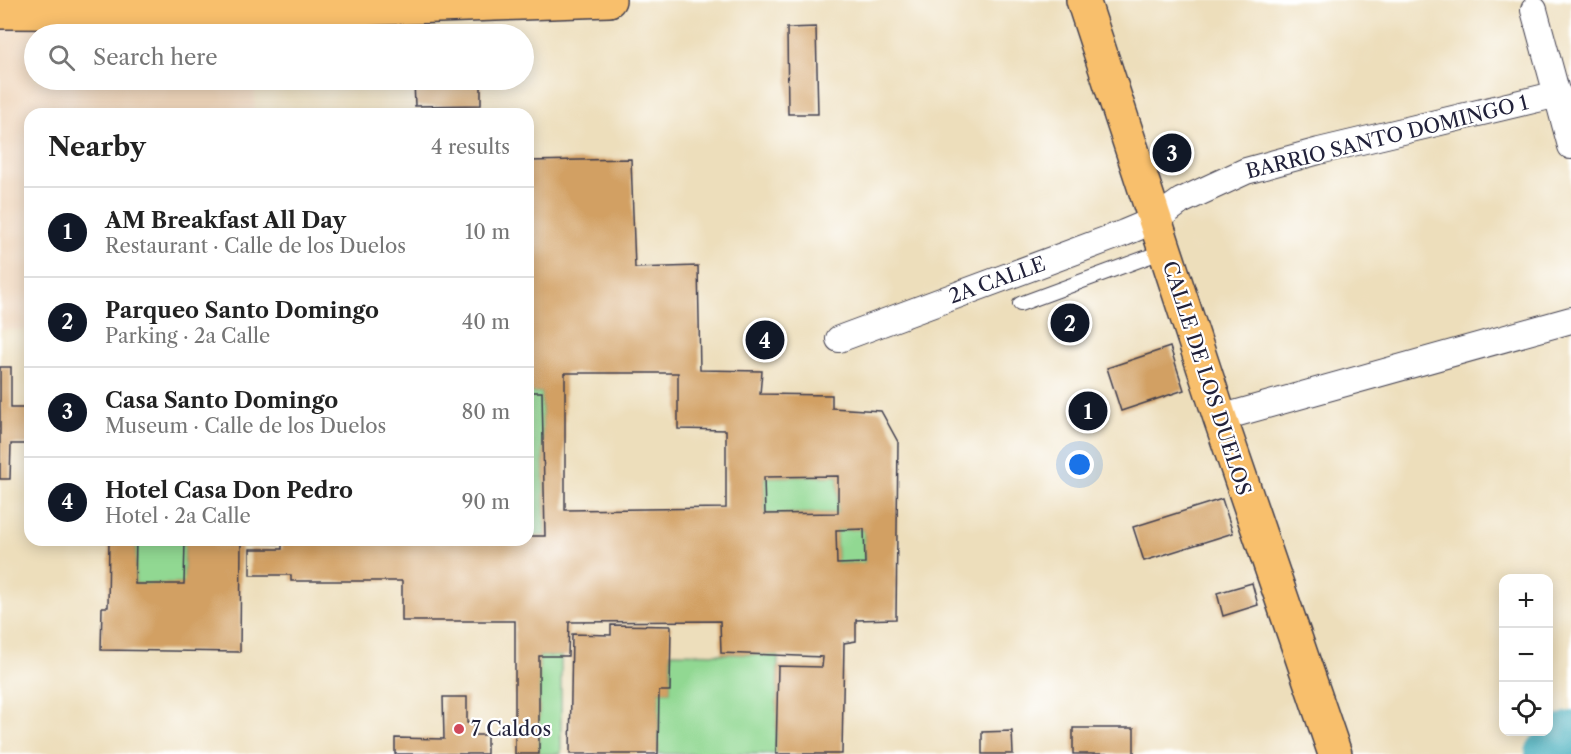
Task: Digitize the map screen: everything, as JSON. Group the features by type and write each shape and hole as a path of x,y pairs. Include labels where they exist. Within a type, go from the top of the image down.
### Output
{"main road":[{"path":"0,12 609,0"},
{"name":"CALLE DE LOS DUELOS","path":"1083,0 1220,418 1335,754"}],"street":[{"path":"1534,10 1571,146"},
{"name":"BARRIO SANTO DOMINGO 1","path":"1155,220 1181,201 1246,171 1319,151 1558,94"},
{"name":"2A CALLE","path":"838,339 1155,220"},
{"path":"1220,418 1571,320"}],"lane":[{"path":"1020,304 1164,250"}],"shaded area":[{"path":"0,26 24,26 24,90 255,90 255,108 24,108 24,330 0,330"}],"green space":[{"path":"534,392 542,392 545,536 534,536"},
{"path":"838,476 838,513 765,514 764,477"},
{"path":"864,529 865,563 837,564 836,530"},
{"path":"136,546 185,546 184,584 135,584"},
{"path":"671,653 778,655 776,754 658,754 659,691 670,691"},
{"path":"539,656 561,656 561,754 539,754"}],"building":[{"path":"816,27 818,114 788,114 787,28"},
{"path":"414,90 481,90 481,105 415,106"},
{"path":"631,159 635,268 698,266 700,370 762,371 760,394 832,395 832,408 881,411 898,442 896,619 856,620 856,641 844,643 842,754 776,754 778,666 822,667 823,657 721,653 720,621 569,622 568,656 539,656 539,754 515,754 515,621 402,621 402,581 291,581 291,575 250,575 250,549 282,549 282,546 534,546 534,536 545,536 542,392 534,392 534,161","holes":["565,373 678,373 678,429 726,430 726,508 565,510","838,476 838,513 765,514 764,477","864,529 865,563 837,564 836,530"]},
{"path":"1170,347 1184,390 1121,411 1107,368"},
{"path":"0,367 11,367 11,408 24,408 24,444 11,444 10,479 0,479"},
{"path":"1222,499 1233,533 1144,561 1133,527"},
{"path":"109,546 136,546 135,584 184,584 185,546 241,546 240,652 101,650 102,607 108,607"},
{"path":"1252,583 1258,605 1223,616 1217,593"},
{"path":"611,625 671,626 670,691 659,691 658,754 570,754 572,634 611,635"},
{"name":"7 Caldos","path":"443,697 467,697 467,723 474,723 474,735 487,735 487,754 395,754 395,738 444,739"},
{"path":"1073,728 1134,728 1134,754 1073,754"},
{"path":"1012,731 1013,754 982,754 982,732"}],"waterway":[{"path":"1549,754 1571,735"}],"place":[{"name":"Casa Santo Domingo","path":"1172,153"},
{"name":"Parqueo Santo Domingo","path":"1070,323"},
{"name":"Hotel Casa Don Pedro","path":"765,340"},
{"name":"AM Breakfast All Day","path":"1088,411"},
{"name":"7 Caldos","path":"459,729"}]}
